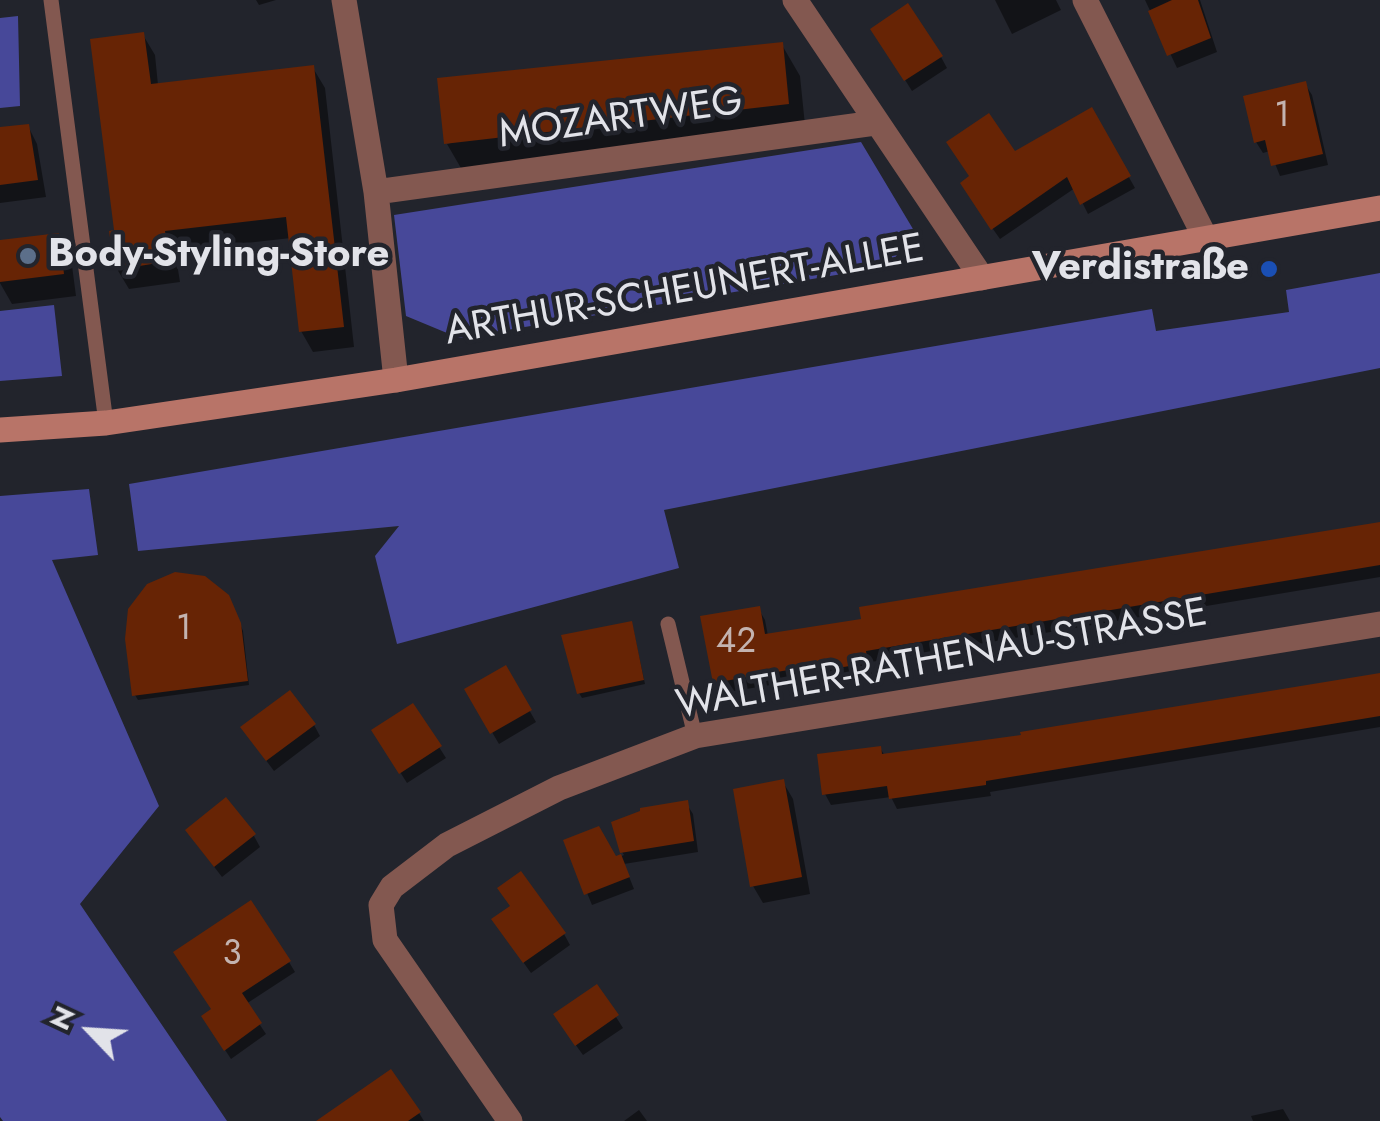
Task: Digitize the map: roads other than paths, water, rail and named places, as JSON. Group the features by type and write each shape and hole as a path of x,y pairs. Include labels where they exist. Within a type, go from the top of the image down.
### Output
{"main road":[{"name":"ARTHUR-SCHEUNERT-ALLEE","path":"0,430 106,422 396,380 1380,208"}],"street":[{"path":"344,0 376,192 396,380"},
{"path":"795,0 982,278"},
{"path":"1085,0 1206,239"},
{"name":"MOZARTWEG","path":"376,192 875,124"},
{"name":"WALTHER-RATHENAU-STRASSE","path":"510,1121 385,940 380,905 392,887 447,845 558,788 696,736 1380,624"}],"lane":[{"path":"51,0 106,422"},
{"path":"668,624 696,736"}],"place":[{"name":"Body-Styling-Store","path":"28,256"},
{"name":"Verdistraße","path":"1269,269"}]}
